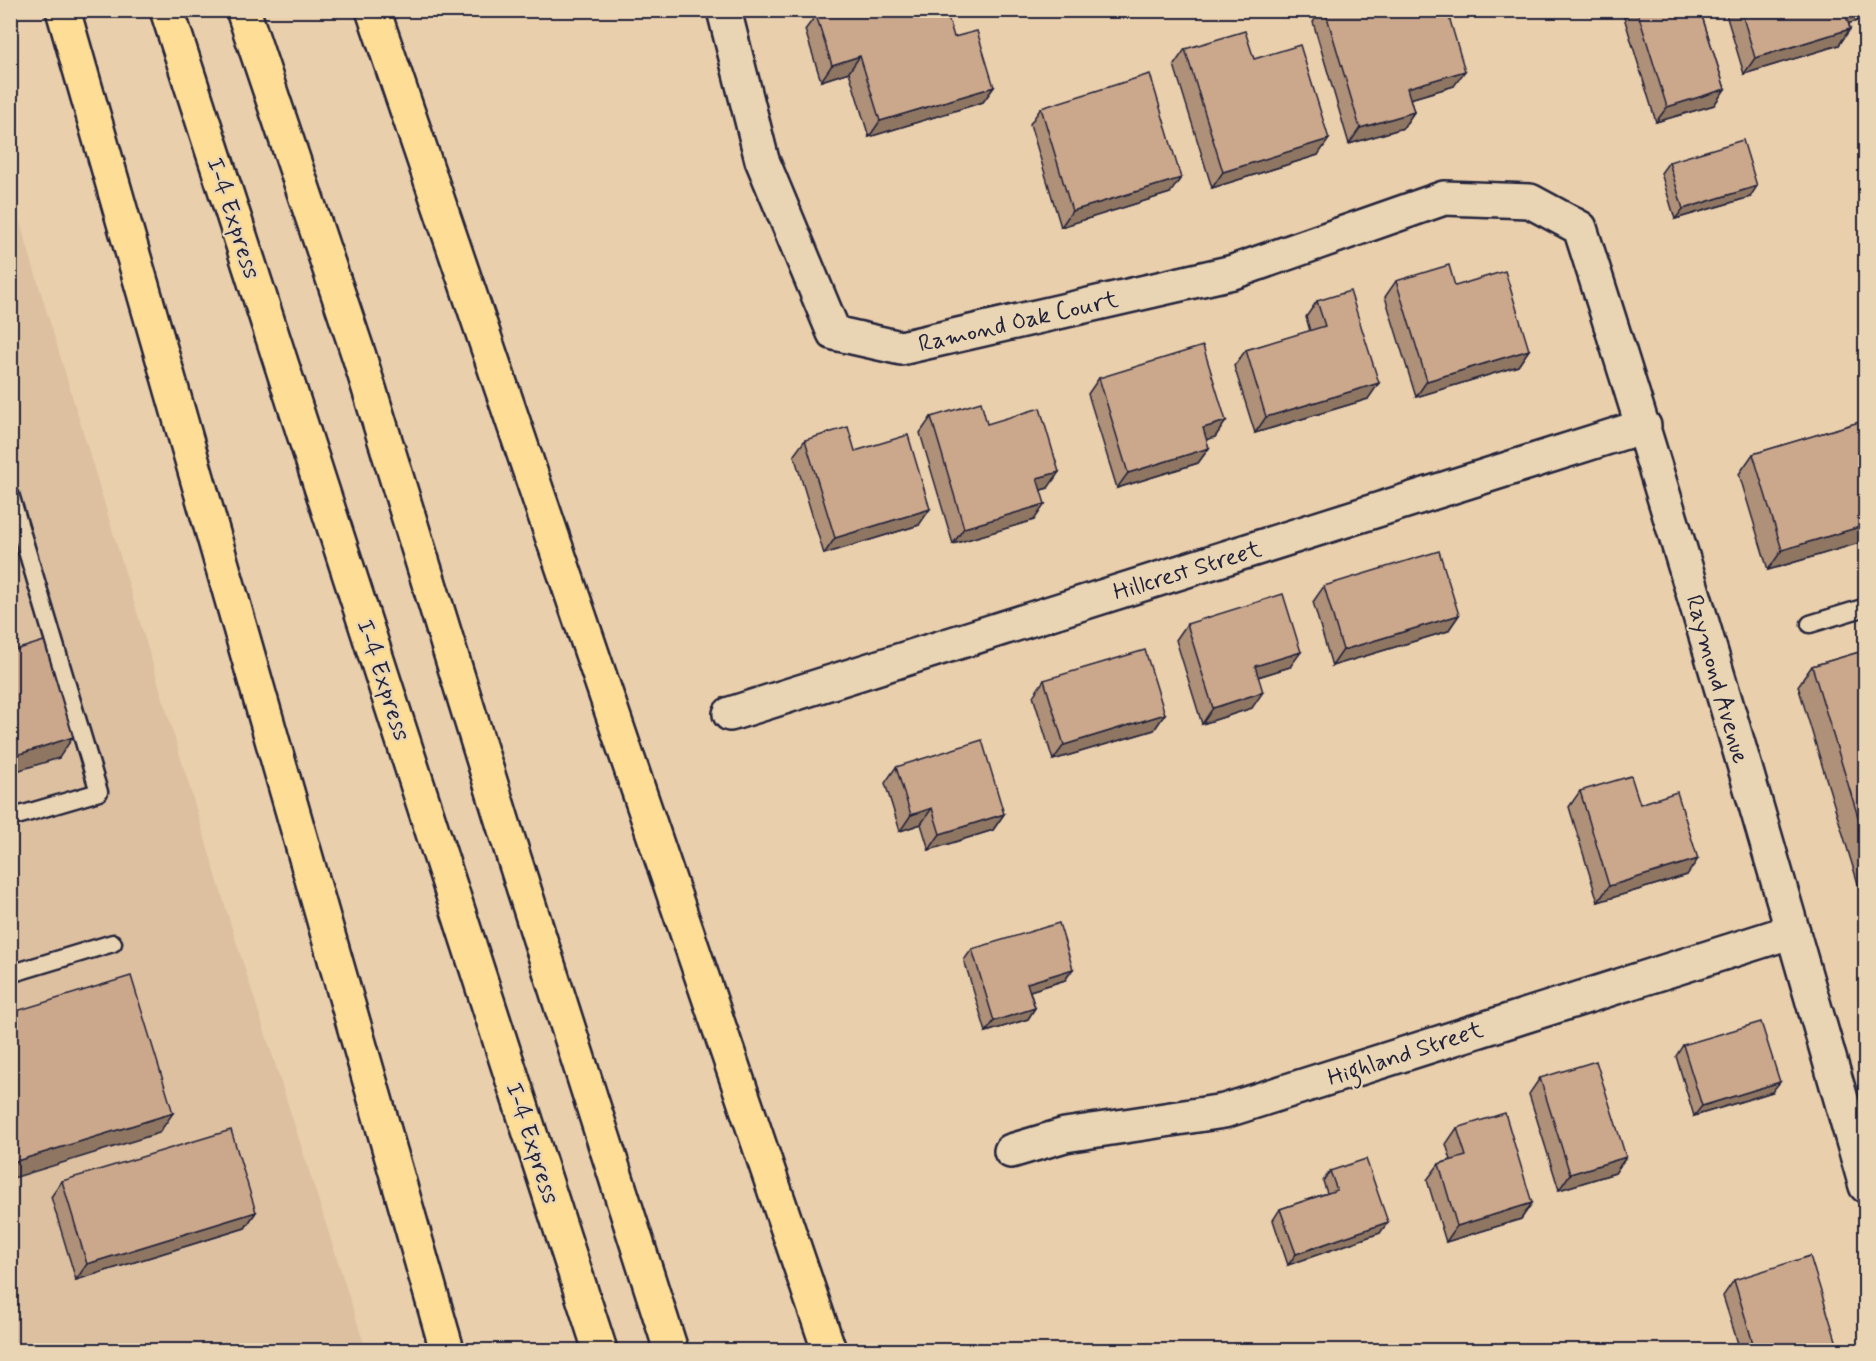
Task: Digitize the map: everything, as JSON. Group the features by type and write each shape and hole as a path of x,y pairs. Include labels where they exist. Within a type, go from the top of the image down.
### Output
{"highway":[{"path":"63,10 447,1350"},
{"name":"I-4 Express","path":"167,10 600,1350"},
{"path":"243,10 359,356 506,832 671,1350"},
{"path":"373,10 829,1350"}],"street":[{"name":"Ramond Oak Court","path":"724,10 762,160 834,333 901,348 1233,272 1444,198 1530,201"},
{"name":"Raymond Avenue","path":"1530,201 1580,228 1644,426 1866,1186"},
{"name":"Hillcrest Street","path":"730,714 1644,426"},
{"name":"Highland Street","path":"1011,1151 1065,1135 1224,1111 1793,930"}],"lane":[{"path":"10,494 99,792 10,818"},
{"path":"1809,624 1866,607"},
{"path":"10,974 113,943"}],"shaded area":[{"path":"10,189 230,922 366,1350 11,1350"}],"building":[{"path":"829,10 946,10 954,37 977,31 994,87 880,121 860,56 832,65 816,15"},
{"path":"1325,10 1447,10 1465,71 1407,88 1414,112 1360,128"},
{"path":"1637,10 1700,10 1725,89 1667,107"},
{"path":"1741,10 1850,10 1845,12 1850,29 1755,58"},
{"path":"1245,31 1254,59 1300,45 1329,139 1223,172 1185,49"},
{"path":"1150,74 1181,178 1072,211 1041,108"},
{"path":"1743,140 1757,186 1683,209 1669,162"},
{"path":"1449,265 1455,286 1505,271 1529,350 1427,381 1396,281"},
{"path":"1350,291 1379,383 1266,417 1246,350 1325,326 1317,301"},
{"path":"1203,346 1226,421 1203,428 1209,448 1128,473 1099,378"},
{"path":"981,402 987,424 1040,408 1059,472 1037,478 1045,504 964,528 931,417"},
{"path":"1866,420 1866,525 1782,550 1753,454"},
{"path":"848,427 855,451 908,435 930,509 835,538 805,440"},
{"path":"1439,551 1459,615 1343,650 1324,586"},
{"path":"1283,594 1301,652 1255,666 1263,692 1213,708 1187,624"},
{"path":"44,641 73,737 10,757 10,646 12,651"},
{"path":"1145,650 1165,714 1064,745 1044,680"},
{"path":"1866,650 1866,843 1812,666"},
{"path":"982,740 1004,814 940,834 932,808 911,815 896,767"},
{"path":"1631,776 1640,804 1677,792 1698,859 1609,886 1580,791"},
{"path":"1059,923 1073,969 1027,983 1035,1008 994,1021 972,949"},
{"path":"131,976 173,1113 10,1163 10,1013"},
{"path":"1761,1022 1780,1082 1702,1106 1683,1045"},
{"path":"1596,1061 1626,1157 1570,1174 1540,1078"},
{"path":"1505,1113 1532,1203 1457,1226 1439,1164 1466,1156 1457,1128"},
{"path":"231,1130 256,1212 87,1264 62,1181"},
{"path":"1366,1159 1388,1222 1296,1254 1280,1209 1337,1190 1330,1171"},
{"path":"1810,1256 1839,1350 1755,1350 1734,1280"}]}
